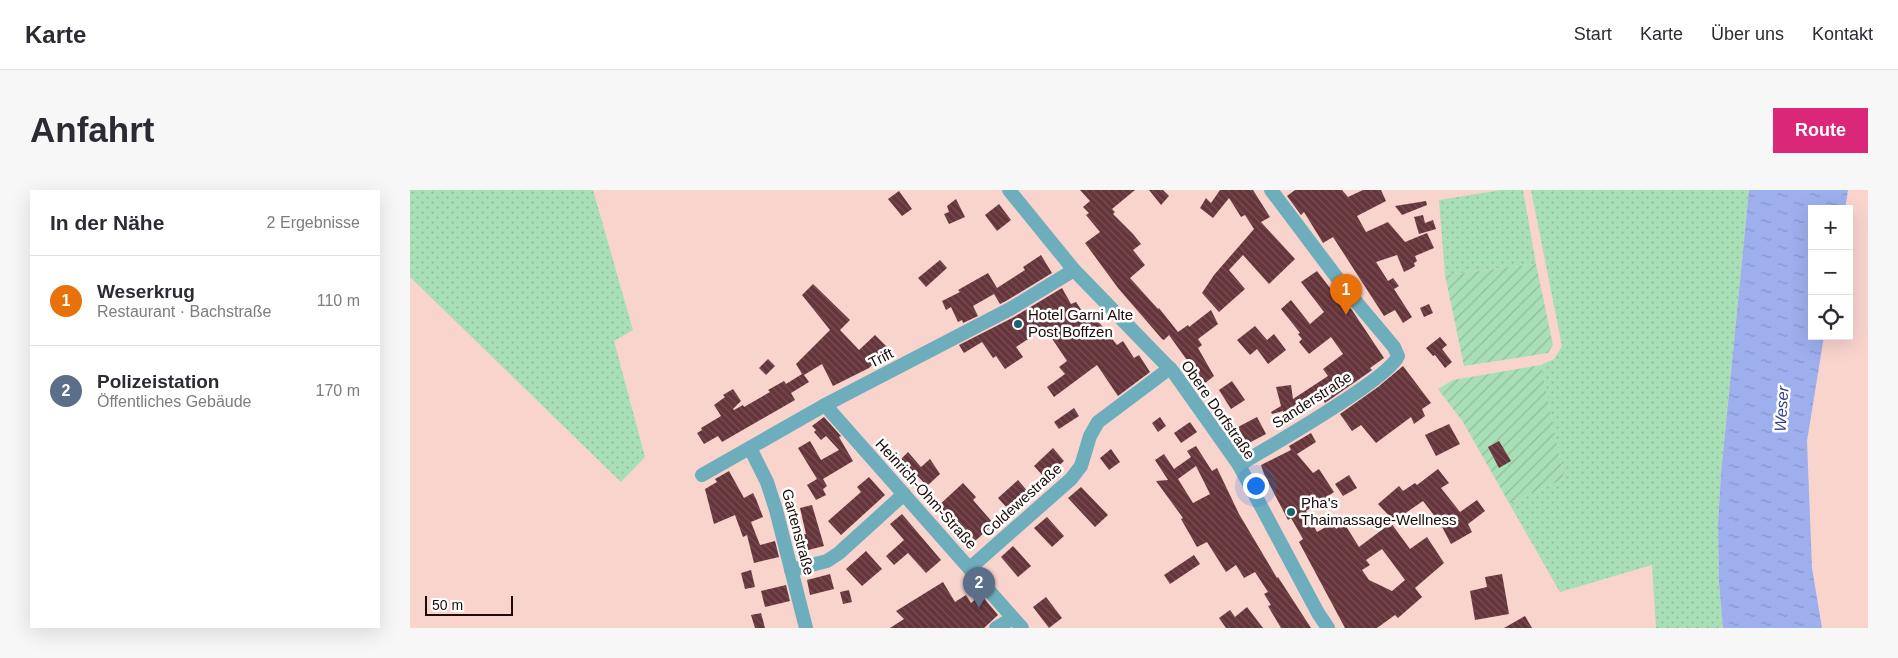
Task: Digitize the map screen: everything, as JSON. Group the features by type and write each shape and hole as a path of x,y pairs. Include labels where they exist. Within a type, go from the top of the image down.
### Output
{"street":[{"name":"Obere Dorfstraße","path":"1009,190 1074,270 1170,368 1239,465 1318,613 1328,628"},
{"name":"Sanderstraße","path":"1239,465 1349,398 1391,366 1398,356 1394,347 1347,291 1271,190"},
{"name":"Trift","path":"702,475 825,405 1010,309 1074,270"},
{"name":"Coldewestraße","path":"970,568 1071,479 1081,466 1090,436 1098,422 1170,368"},
{"name":"Heinrich-Ohm-Straße","path":"825,405 1017,623"},
{"name":"Gartenstraße","path":"750,448 770,491 806,628"},
{"path":"791,570 827,560 839,553 904,494"},
{"path":"996,628 1017,623"}],"green space":[{"path":"410,190 593,190 633,330 614,341 645,457 621,482 410,277"},
{"path":"1501,190 1523,190 1536,264 1445,275 1439,200"},
{"path":"1531,190 1749,190 1721,474 1718,524 1719,583 1723,628 1656,628 1652,565 1560,592 1509,503 1564,479 1541,365 1554,359 1562,346"},
{"path":"1536,264 1553,345 1548,353 1464,366 1445,275"},
{"path":"1541,365 1564,479 1509,503 1463,422 1438,389 1453,380"}],"water":[{"name":"Weser","path":"1749,190 1848,190 1846,205 1808,205 1808,340 1823,340 1807,441 1812,568 1822,628 1723,628 1719,583 1718,524 1721,474"}],"building":[{"path":"1080,190 1135,190 1112,209 1115,212 1113,214 1141,244 1133,250 1145,265 1130,278 1159,308 1178,332 1188,325 1189,327 1211,310 1218,324 1198,339 1202,345 1198,348 1214,376 1204,384 1169,335 1164,340 1162,339 1118,288 1085,243 1100,232 1086,215 1089,213 1083,207 1090,201"},
{"path":"1149,190 1163,190 1169,196 1161,205"},
{"path":"1220,190 1253,190 1270,217 1261,222 1295,259 1269,284 1243,255 1229,270 1245,289 1219,312 1202,293 1214,275 1254,229 1245,215 1241,217 1229,198 1213,218 1200,208 1206,198 1211,203"},
{"path":"1295,190 1342,190 1348,197 1363,190 1381,190 1386,201 1357,216 1366,232 1388,222 1405,242 1427,233 1434,248 1415,256 1417,261 1412,268 1404,272 1397,255 1376,262 1388,281 1393,278 1399,286 1394,289 1412,317 1403,323 1395,310 1384,316 1333,237 1323,243 1304,212 1301,215 1287,196"},
{"path":"899,191 912,209 902,216 888,199"},
{"path":"956,199 965,217 949,224 944,214 949,212 947,206"},
{"path":"1426,201 1427,205 1402,215 1395,206"},
{"path":"999,204 1011,220 997,231 985,215"},
{"path":"1423,215 1425,223 1433,220 1436,229 1419,234 1414,217"},
{"path":"1041,255 1052,273 1006,301 1000,304 994,294 973,306 978,316 963,323 962,320 958,322 951,307 946,310 942,301 960,292 958,290 988,273 997,288 1025,270 1023,267"},
{"path":"940,260 947,268 926,287 918,278"},
{"path":"1317,271 1340,301 1342,299 1352,310 1384,358 1370,368 1372,370 1325,403 1320,394 1302,404 1302,407 1292,409 1293,414 1284,416 1283,411 1272,414 1271,412 1281,406 1276,387 1291,385 1293,399 1328,376 1323,369 1343,354 1331,337 1309,354 1299,342 1302,339 1298,334 1300,333 1281,309 1291,300 1310,324 1324,312 1301,282"},
{"path":"813,284 850,320 840,330 859,350 875,335 892,352 885,360 881,356 869,368 833,386 822,364 804,375 809,382 791,393 795,400 722,442 718,436 704,444 697,433 702,430 701,428 721,416 714,405 725,397 723,395 733,389 741,401 734,410 743,405 744,407 770,392 768,390 784,381 786,384 802,374 796,364 830,330 802,295"},
{"path":"1062,288 1071,304 1076,302 1084,314 1090,311 1117,345 1123,341 1134,358 1139,355 1150,372 1118,396 1097,365 1054,397 1047,387 1065,374 1059,367 1067,361 1051,337 1048,339 1042,330 1016,347 1023,357 1005,369 996,356 993,358 982,342 964,353 959,345 1014,317"},
{"path":"1429,304 1433,313 1424,317 1420,308"},
{"path":"1255,326 1267,340 1274,334 1286,350 1268,364 1257,349 1250,355 1237,340"},
{"path":"1440,337 1447,345 1442,349 1452,362 1445,368 1435,355 1433,356 1426,348"},
{"path":"768,359 775,366 766,375 759,368"},
{"path":"1403,366 1431,403 1422,409 1425,416 1414,424 1411,417 1376,443 1361,425 1352,431 1340,414 1378,387"},
{"path":"1232,381 1245,400 1231,409 1219,390"},
{"path":"1074,408 1079,416 1059,429 1054,422"},
{"path":"824,417 841,436 839,437 853,461 823,479 827,486 823,489 826,495 816,500 807,485 817,479 798,448 810,441 821,460 839,450 826,436 821,440 814,432 816,430 812,426"},
{"path":"1160,417 1166,426 1158,432 1152,423"},
{"path":"1257,417 1266,434 1247,444 1238,427"},
{"path":"1190,422 1197,432 1181,443 1174,433"},
{"path":"1449,424 1460,444 1436,456 1425,435"},
{"path":"1311,433 1316,442 1297,454 1313,473 1319,469 1334,492 1306,511 1317,532 1333,523 1336,529 1344,523 1359,547 1391,523 1410,549 1427,537 1444,563 1415,588 1422,597 1398,618 1395,615 1377,628 1345,628 1299,542 1303,539 1291,518 1288,520 1261,465 1291,450 1289,446","holes":["1382,549 1405,580 1392,591 1369,580 1362,570 1370,565 1366,560"]},
{"path":"1499,441 1511,461 1499,468 1488,447"},
{"path":"1196,446 1212,471 1217,468 1239,514 1277,578 1311,628 1281,628 1268,606 1271,605 1264,594 1268,592 1255,572 1244,578 1236,565 1226,572 1207,542 1197,547 1181,519 1183,518 1156,481 1168,480 1155,460 1164,454 1174,469 1191,457 1187,451","holes":["1196,466 1210,494 1193,503 1178,479"]},
{"path":"1053,448 1064,461 1045,478 1034,466"},
{"path":"1111,449 1120,462 1109,470 1100,458"},
{"path":"908,452 921,467 930,459 940,474 927,486 909,467 905,470 898,462"},
{"path":"1438,469 1449,483 1441,488 1460,512 1477,500 1485,511 1468,524 1472,532 1451,544 1440,523 1423,501 1394,521 1378,504 1399,486 1403,491 1415,483 1417,485"},
{"path":"729,471 744,498 753,493 756,499 763,517 751,522 760,545 775,541 779,557 754,563 747,535 743,537 735,515 714,524 705,489 717,482 715,479"},
{"path":"1349,475 1357,488 1343,496 1335,484"},
{"path":"869,477 885,495 841,535 828,521 861,492 857,487"},
{"path":"1018,480 1029,493 1009,510 998,498"},
{"path":"963,483 976,497 973,500 994,524 975,541 954,517 950,521 937,507"},
{"path":"1081,487 1108,515 1095,527 1068,498"},
{"path":"812,505 824,546 800,552 796,536 806,534 800,508"},
{"path":"902,514 941,560 926,573 908,553 894,565 886,556 904,540 890,524"},
{"path":"1047,517 1064,536 1052,547 1034,528"},
{"path":"1013,546 1031,566 1018,577 1001,557"},
{"path":"866,551 882,569 862,586 846,569"},
{"path":"1194,555 1200,564 1170,584 1164,575"},
{"path":"751,570 755,587 745,589 741,573"},
{"path":"830,574 834,589 810,595 807,580"},
{"path":"1502,574 1509,614 1475,620 1470,591 1487,587 1485,577"},
{"path":"943,582 955,602 966,595 971,603 977,598 979,601 983,597 998,615 984,628 890,628 904,619 896,611"},
{"path":"786,585 790,601 765,607 761,591"},
{"path":"849,590 852,602 843,604 840,592"},
{"path":"1046,597 1062,618 1049,628 1033,607"},
{"path":"1247,607 1263,628 1226,628 1219,618 1230,610 1235,617"},
{"path":"761,613 765,628 755,628 751,615"},
{"path":"1525,616 1532,628 1504,628"}],"place":[{"name":"Weserkrug","path":"1346,315"},
{"name":"Hotel Garni Alte Post Boffzen","path":"1018,324"},
{"name":"Pha's Thaimassage-Wellness","path":"1291,512"},
{"name":"Polizeistation","path":"979,608"}]}
